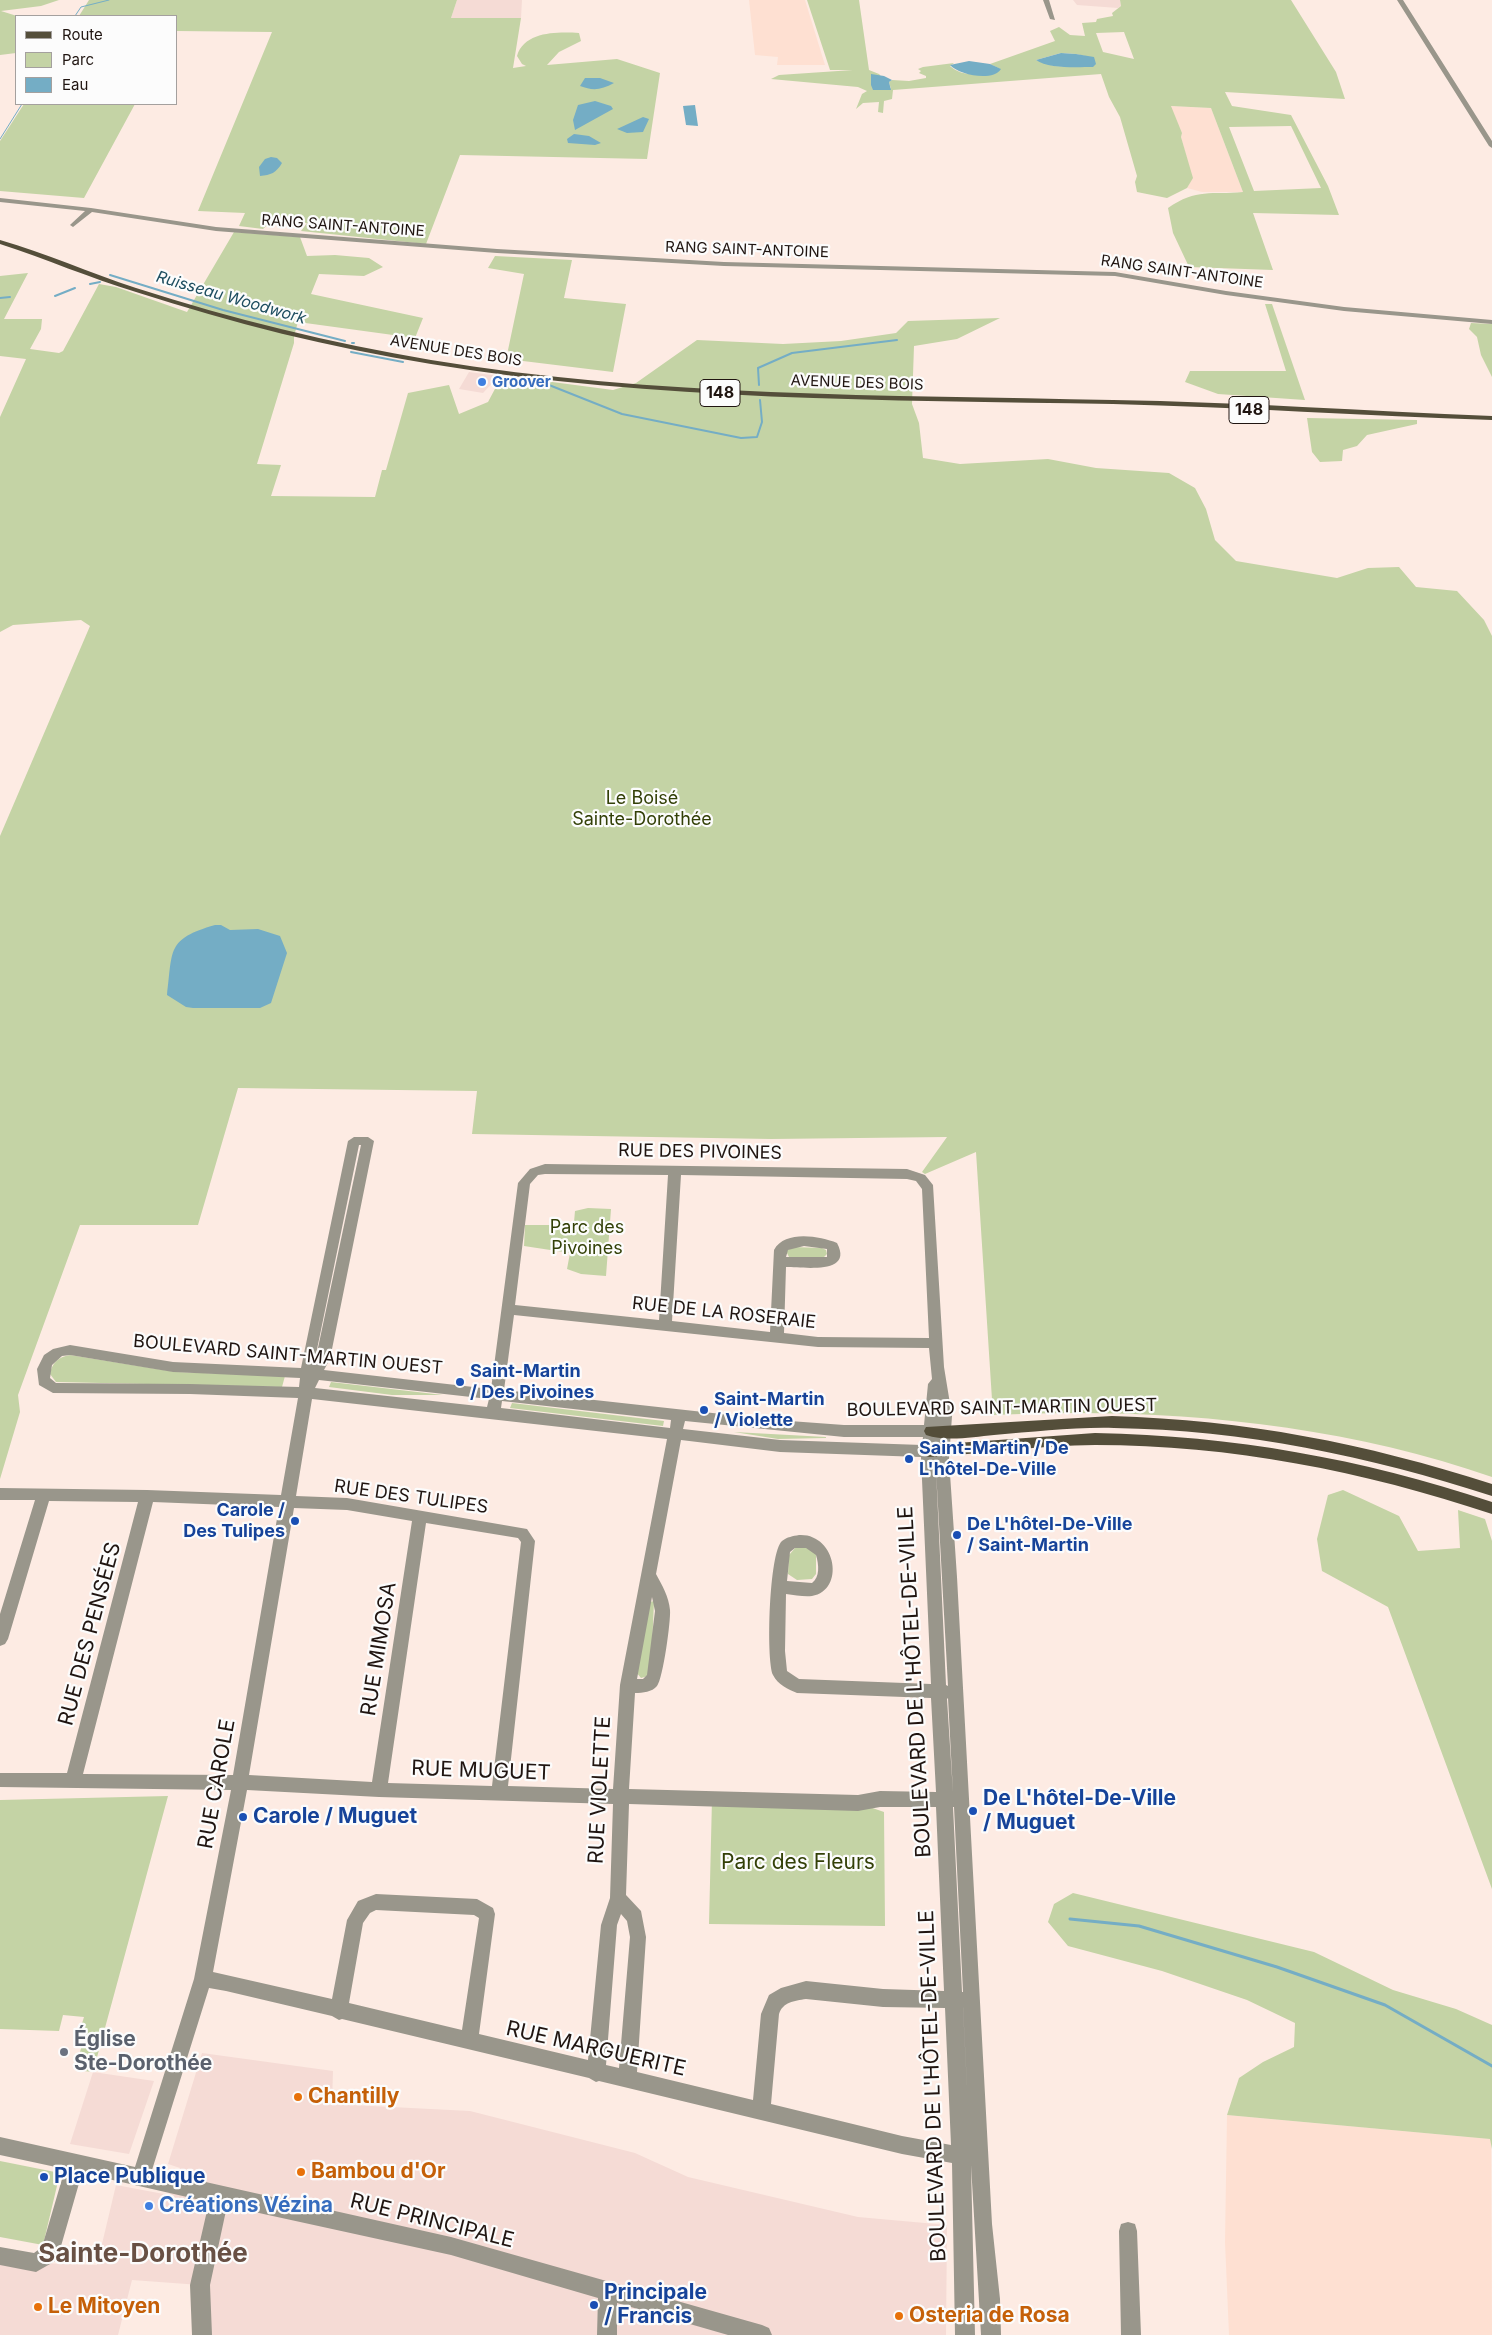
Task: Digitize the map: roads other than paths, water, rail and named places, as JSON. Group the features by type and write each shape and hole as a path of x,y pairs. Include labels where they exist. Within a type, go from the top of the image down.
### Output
{"main road":[{"name":"AVENUE DES BOIS","path":"0,242 147,293 350,346 467,368 594,384 687,391 1042,402 1136,407 1309,410 1492,418"},
{"name":"AVENUE DES BOIS","path":"1427,414 1492,414"},
{"name":"BOULEVARD SAINT-MARTIN OUEST","path":"937,1432 1110,1422 1235,1430 1360,1452 1432,1471 1492,1490"},
{"name":"BOULEVARD SAINT-MARTIN OUEST","path":"936,1451 1091,1439 1214,1446 1261,1452 1360,1470 1492,1508"}],"street":[{"path":"1046,0 1053,19"},
{"path":"1400,0 1492,146"},
{"name":"RANG SAINT-ANTOINE","path":"0,200 91,210 216,229 497,251 724,264 1114,274 1344,310 1492,322"},
{"path":"73,225 91,210"},
{"name":"RUE CAROLE","path":"141,2176 203,1979 240,1783 306,1393 311,1374 323,1360 368,1142 354,1142 308,1359 311,1374"},
{"name":"RUE DES PIVOINES","path":"493,1413 524,1183 531,1174 545,1169 907,1174 922,1178 928,1189 937,1367"},
{"path":"665,1326 675,1170"},
{"path":"777,1338 780,1262"},
{"name":"RUE DE LA ROSERAIE","path":"508,1309 777,1338 860,1343 936,1343"},
{"name":"BOULEVARD SAINT-MARTIN OUEST","path":"936,1451 801,1448 306,1393 190,1389 58,1388 51,1387 46,1383 43,1371 50,1357 70,1350 173,1367 311,1374 825,1430 937,1432"},
{"name":"BOULEVARD DE L'HÔTEL-DE-VILLE","path":"937,1367 944,1409 937,1432 936,1451 939,1692 953,1800 972,2001 991,2335"},
{"name":"RUE VIOLETTE","path":"596,2072 609,1925 618,1898 621,1796 628,1686 679,1415"},
{"name":"BOULEVARD DE L'HÔTEL-DE-VILLE","path":"936,1451 956,1692 953,1800 953,2000 966,2335"},
{"name":"RUE DES TULIPES","path":"0,1494 147,1496 347,1504 522,1533 528,1541 499,1793"},
{"path":"0,1639 44,1494"},
{"name":"RUE DES PENSÉES","path":"73,1782 147,1496"},
{"name":"RUE MIMOSA","path":"379,1790 420,1515"},
{"path":"628,1686 645,1686 654,1677 663,1611 659,1594 649,1574"},
{"path":"780,1587 777,1661 780,1674 786,1680 797,1686 956,1692"},
{"name":"RUE MUGUET","path":"0,1780 240,1783 379,1790 858,1803 880,1799 953,1800"},
{"path":"618,1898 636,1917 638,1937 627,2080"},
{"path":"340,2011 355,1920 364,1908 376,1902 478,1907 487,1914 487,1924 469,2042"},
{"name":"RUE MARGUERITE","path":"203,1979 226,1982 340,2011 916,2148 980,2156"},
{"path":"761,2112 770,2014 775,2001 787,1994 806,1990 883,1998 972,2001"},
{"name":"RUE PRINCIPALE","path":"0,2146 451,2246 762,2335"},
{"path":"0,2256 36,2262 50,2253 76,2162"},
{"path":"202,2335 200,2285 220,2196"},
{"path":"1128,2231 1131,2335"},
{"path":"607,2335 608,2291"}],"water":[{"path":"1061,53 1094,57 1096,64 1093,67 1063,67 1048,65 1036,60"},
{"path":"969,61 990,64 1001,69 991,75 976,76 961,72 950,65"},
{"path":"871,74 884,76 892,80 889,82 891,90 873,90"},
{"path":"585,78 600,78 614,83 601,88 589,89 580,86"},
{"path":"595,101 611,106 613,109 575,130 573,120 578,105"},
{"path":"695,105 698,126 686,125 683,106"},
{"path":"643,117 649,119 643,132 627,133 617,129"},
{"path":"574,134 589,136 601,143 595,145 568,143 567,139"},
{"path":"277,158 282,163 273,173 260,176 259,167 265,159"},
{"path":"215,925 221,925 230,930 258,929 280,936 287,953 271,1003 260,1008 193,1008 186,1007 167,995 170,967 175,948 180,941 188,936"}],"waterway":[{"name":"Ruisseau Woodwork","path":"76,15 81,7 109,0"},
{"name":"Ruisseau Woodwork","path":"0,139 21,105"},
{"name":"Ruisseau Woodwork","path":"110,275 223,310 345,341"},
{"name":"Ruisseau Woodwork","path":"90,284 100,282"},
{"name":"Ruisseau Woodwork","path":"55,296 75,288"},
{"name":"Ruisseau Woodwork","path":"0,298 10,297"},
{"name":"Ruisseau Woodwork","path":"759,385 758,368 792,353 897,340"},
{"name":"Ruisseau Woodwork","path":"351,352 403,362"},
{"name":"Ruisseau Woodwork","path":"544,383 622,414 741,438 757,437 762,422 760,400"},
{"path":"1070,1919 1139,1926 1277,1967 1385,2005 1492,2066"}],"place":[{"name":"Groover","path":"482,382"},
{"name":"Saint-Martin / Des Pivoines","path":"460,1382"},
{"name":"Saint-Martin / Violette","path":"704,1410"},
{"name":"Saint-Martin / De L'hôtel-De-Ville","path":"909,1459"},
{"name":"Carole / Des Tulipes","path":"295,1521"},
{"name":"De L'hôtel-De-Ville / Saint-Martin","path":"957,1535"},
{"name":"De L'hôtel-De-Ville / Muguet","path":"973,1811"},
{"name":"Carole / Muguet","path":"243,1817"},
{"name":"Église Ste-Dorothée","path":"64,2052"},
{"name":"Chantilly","path":"298,2097"},
{"name":"Bambou d'Or","path":"301,2172"},
{"name":"Place Publique","path":"44,2177"},
{"name":"Créations Vézina","path":"149,2206"},
{"name":"Principale / Francis","path":"594,2305"},
{"name":"Le Mitoyen","path":"38,2307"},
{"name":"Osteria de Rosa","path":"899,2316"}],"district":[{"name":"Sainte-Dorothée","path":"143,2254"}],"park label":[{"name":"Le Boisé Sainte-Dorothée","path":"642,810"},
{"name":"Parc des Pivoines","path":"587,1238"},
{"name":"Parc des Fleurs","path":"798,1863"}]}
